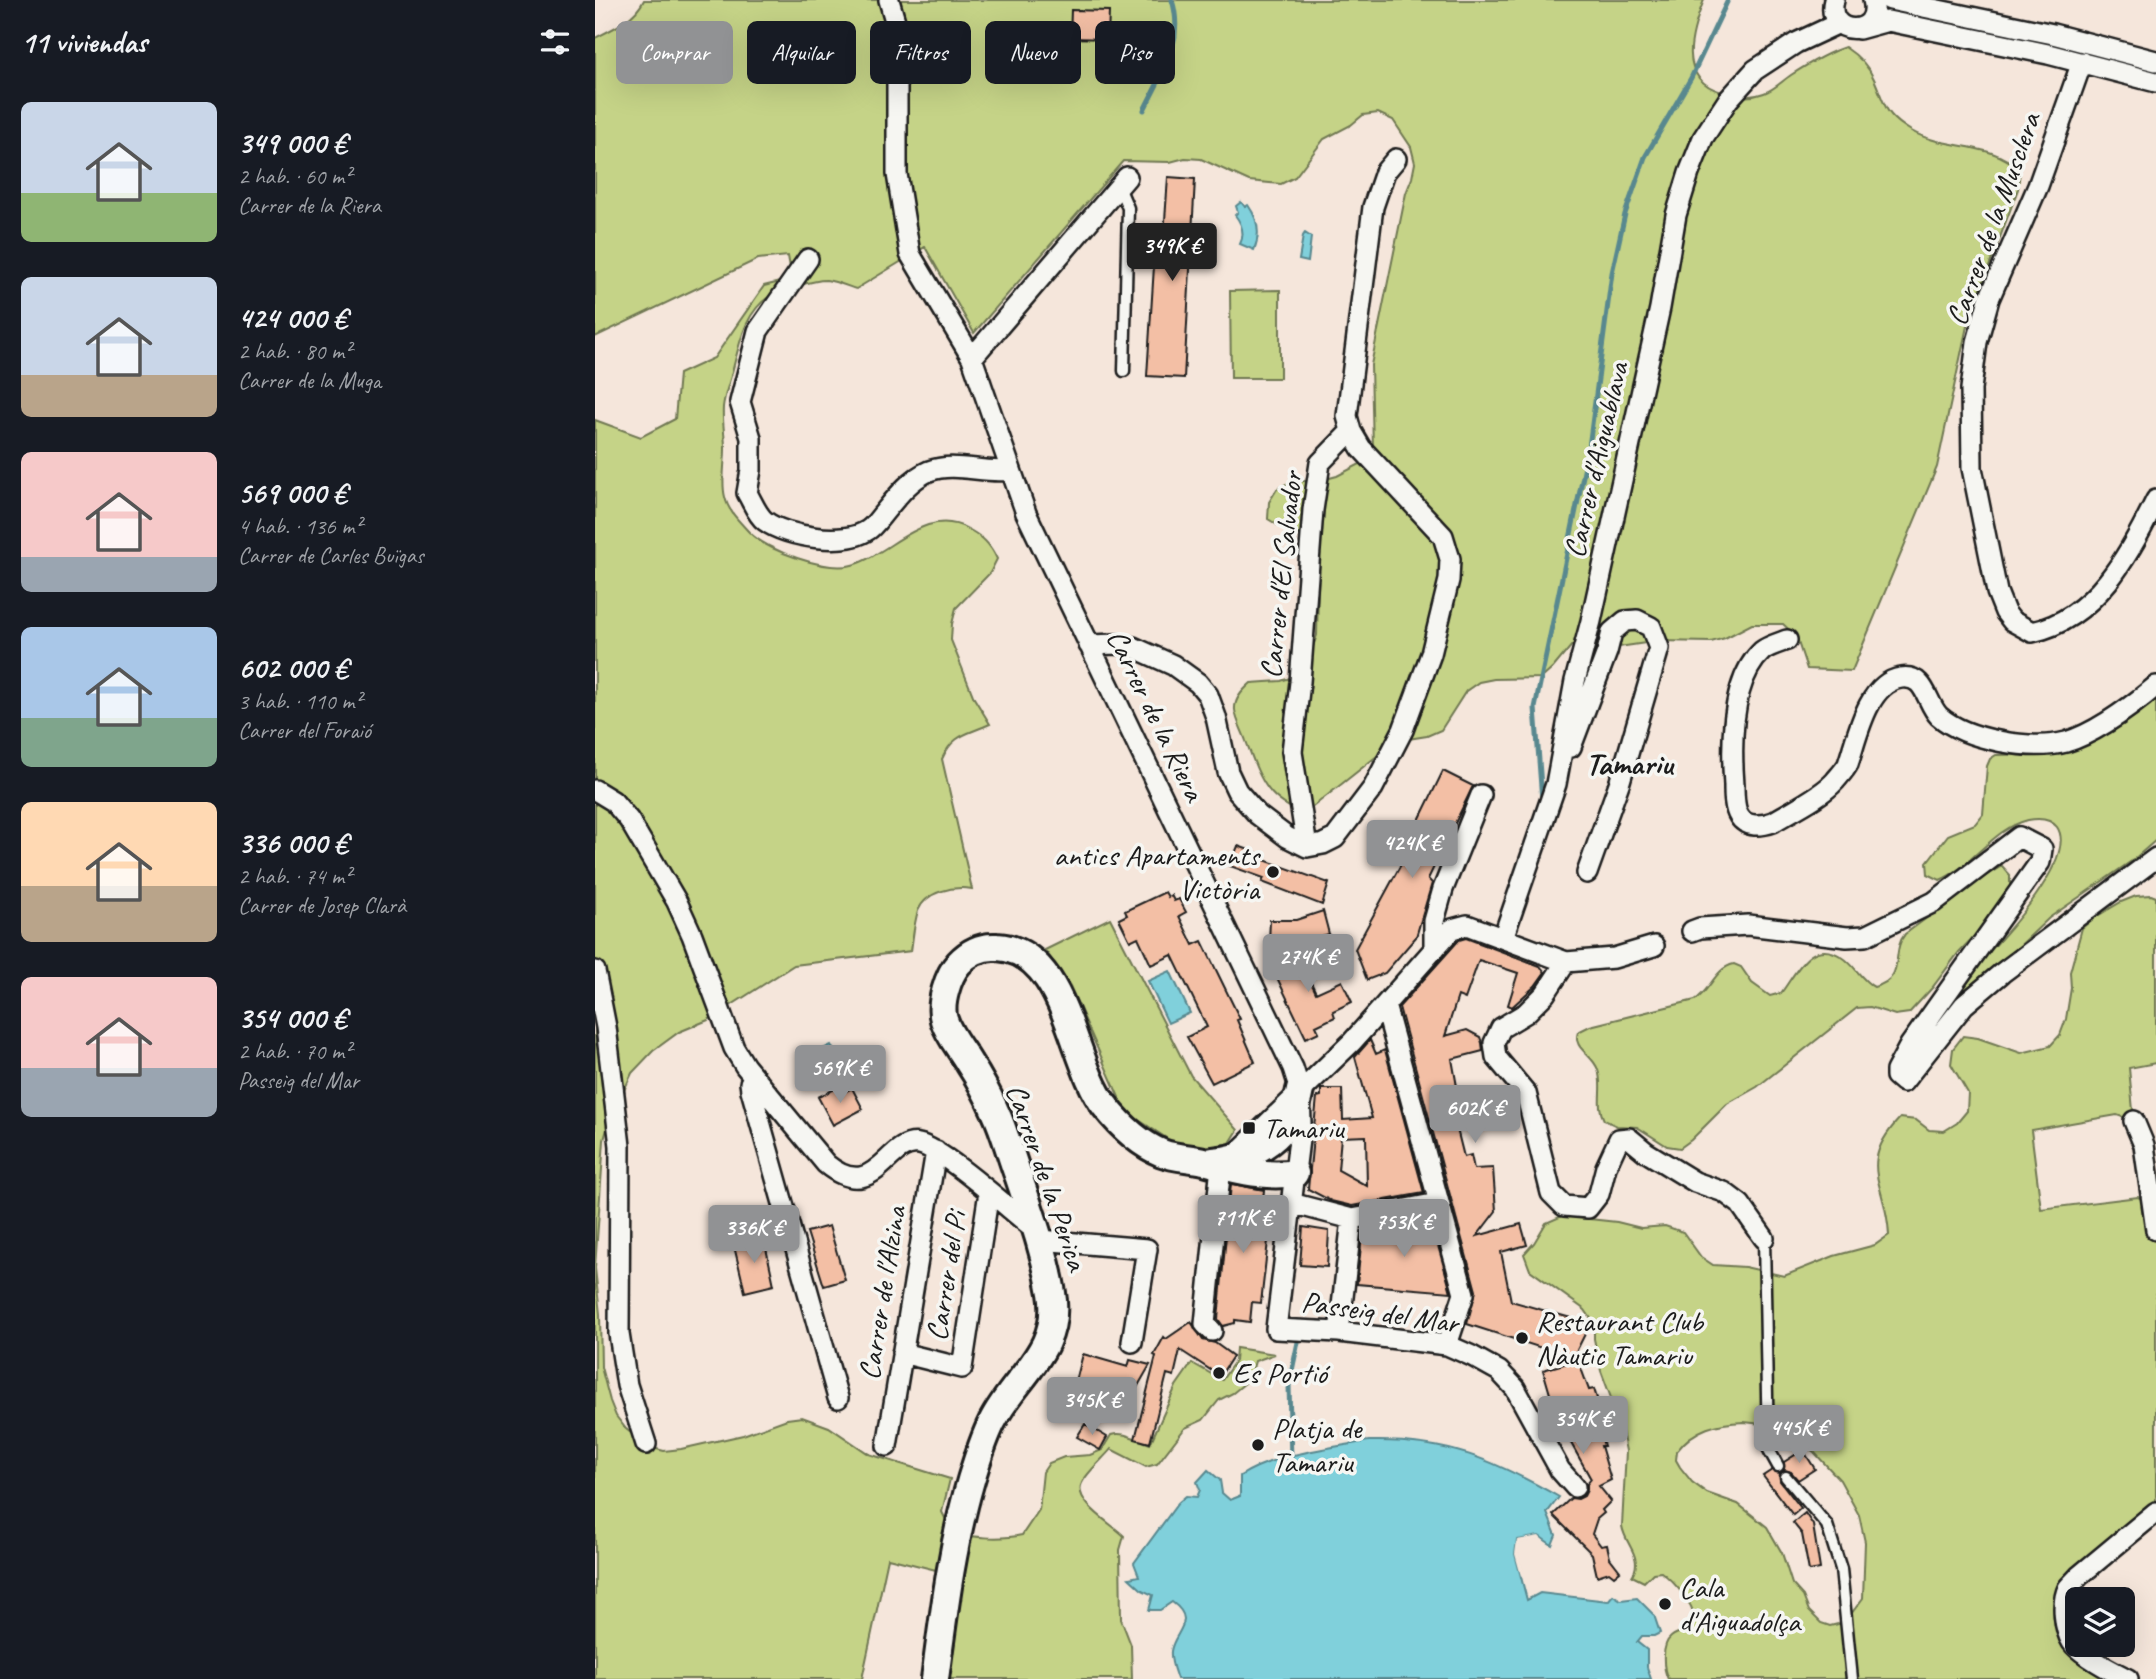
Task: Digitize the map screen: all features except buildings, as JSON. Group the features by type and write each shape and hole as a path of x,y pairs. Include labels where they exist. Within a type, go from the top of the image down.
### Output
{"street":[{"name":"Carrer de la Riera","path":"889,0 897,28 897,174 910,254 972,358 1025,513 1293,1068 1300,1090"},
{"path":"1859,29 1874,15 1874,0"},
{"path":"1890,0 2053,34 2156,61"},
{"path":"1835,10 1845,27 1859,29 1888,22 2155,78"},
{"name":"Carrer d'Aiguablava","path":"1503,938 1556,783 1575,681 1591,621 1660,308 1676,215 1689,173 1703,138 1728,100 1755,70 1809,37 1835,10"},
{"name":"Carrer de la Musclera","path":"2082,62 2038,186 1989,299 1977,342 1971,389 1972,468 1997,592 2012,621 2032,632 2058,625 2088,604 2116,572 2156,500"},
{"path":"1089,645 1118,644 1133,647 1173,665 1198,684 1208,695 1229,772 1237,791 1258,815 1287,837 1307,847 1335,838 1373,788 1403,730 1427,666 1449,580 1450,559 1443,536 1361,448 1350,431 1347,416 1373,207 1385,172 1397,159"},
{"path":"972,358 1123,182"},
{"path":"808,259 758,331 740,402 751,438 751,470 747,493 764,520 795,534 824,539 852,538 870,529 912,481 932,470 957,467 995,472 1009,470"},
{"name":"Carrer d'El Salvador","path":"1307,847 1292,752 1313,510 1320,463 1350,431"},
{"path":"1556,783 1581,723 1612,632 1625,621 1637,620 1651,627 1659,648 1620,781 1587,873"},
{"path":"1787,640 1763,650 1750,667 1737,697 1731,754 1735,804 1739,817 1749,824 1764,825 1773,822 1832,785 1847,764 1857,729 1875,698 1885,685 1900,678 1912,678 1924,687 1938,715 1960,729 1993,740 2046,745 2067,741 2101,725 2156,686"},
{"path":"595,790 614,801 629,820 677,902 734,1048 754,1077 826,1164 836,1172 856,1178 878,1170 906,1146 915,1143 936,1151 989,1192 1032,1227 1040,1240 1147,1249 1132,1342"},
{"path":"1434,950 1434,921 1443,889 1481,795"},
{"path":"1692,931 1700,928 1748,925 1847,937 1865,936 1934,902 2019,837 2042,849 2040,862 1910,1045 1896,1071 1896,1076 1903,1082 1963,1004 2156,858"},
{"path":"1212,1331 1205,1324 1219,1162 1255,1152 1266,1144 1289,1118 1297,1105 1300,1090 1352,1042 1452,929 1467,925 1566,962 1614,958 1654,946"},
{"name":"Carrer de la Perica","path":"935,1679 949,1571 980,1451 993,1420 1041,1354 1051,1333 1054,1318 1053,1297 1040,1240 996,1112 943,1018 944,999 957,965 972,951 989,946 1006,947 1021,953 1037,966 1054,986 1097,1094 1129,1131 1163,1153 1219,1162 1257,1174 1294,1173"},
{"path":"1566,962 1545,994 1526,1013 1501,1028 1494,1043 1496,1057 1526,1093 1551,1193 1564,1206 1588,1208 1599,1194 1606,1167 1619,1139 1629,1138 1646,1153 1695,1182 1724,1192 1740,1204 1764,1238"},
{"path":"595,971 606,1027 620,1146 619,1334 627,1385 646,1444"},
{"path":"1385,1005 1464,1294 1447,1345"},
{"path":"754,1077 750,1083 751,1090 838,1398"},
{"path":"1289,1118 1294,1173 1291,1203 1352,1219 1438,1203"},
{"path":"2134,1121 2144,1145 2156,1230"},
{"name":"Carrer de l'Alzina","path":"887,1446 936,1151"},
{"name":"Carrer del Pi","path":"902,1353 962,1368 989,1192"},
{"name":"Passeig del Mar","path":"1291,1203 1276,1329 1339,1332 1447,1345 1472,1356 1499,1371 1515,1388 1560,1470 1575,1487"},
{"path":"1339,1332 1352,1219"},
{"path":"2128,1679 2090,1657 2073,1643 2064,1602 2069,1588 2079,1576 2156,1512"}],"lane":[{"path":"1123,182 1128,208 1124,371"},
{"path":"1764,1238 1768,1448 1779,1466"},
{"path":"1786,1477 1827,1525 1841,1569 1852,1679"}],"green space":[{"path":"644,0 1704,0 1695,26 1691,54 1698,77 1707,86 1738,96 1758,95 1772,89 1817,59 1845,47 1858,57 1872,74 1888,111 1905,127 1934,140 1993,153 2020,170 2018,189 1967,326 1937,467 1852,671 1807,669 1796,636 1783,624 1752,624 1711,642 1659,641 1619,647 1572,645 1542,678 1479,682 1466,691 1441,730 1427,736 1396,741 1305,813 1281,802 1266,786 1238,722 1235,706 1240,695 1251,683 1281,681 1296,676 1307,664 1317,635 1319,553 1311,540 1268,519 1269,502 1277,489 1290,482 1337,476 1364,462 1373,449 1371,365 1406,193 1415,163 1411,147 1393,120 1378,113 1363,115 1351,125 1324,139 1295,177 1281,184 1249,181 1201,159 1185,158 1170,162 1123,161 974,333 925,247 856,289 821,280 770,296 761,303 748,321 724,403 724,491 729,507 738,520 749,532 769,546 813,563 852,565 923,527 937,523 952,523 973,532 985,541 997,559 990,573 956,608 952,624 951,640 974,698 990,724 956,740 942,759 972,889 941,891 922,904 918,911 911,951 794,965 708,1020 679,1032 653,1051 632,1073 604,1140 595,1268 595,420 641,437 675,419 679,374 714,358 764,286 792,279 788,256 758,259 595,337 595,38 616,27 616,84 733,84 733,21 625,21"},
{"path":"1280,290 1280,378 1231,378 1230,291"},
{"path":"2156,696 2156,840 2133,860 2049,918 1938,1024 1934,1020 1952,993 2002,938 2041,888 2054,864 2061,843 2054,824 2044,819 2028,820 2004,831 1963,866 1940,880 1928,874 1927,862 1948,835 1975,824 1983,814 1990,759 1996,755 2040,754"},
{"path":"2002,866 2010,875 2010,889 1985,925 1909,1013 1895,1015 1870,1007 1857,1008 1757,1087 1727,1104 1680,1148 1667,1146 1637,1127 1617,1126 1604,1120 1600,1108 1598,1070 1580,1047 1578,1032 1590,1026 1695,1000 1722,970 1734,964 1741,967 1752,983 1770,996 1781,993 1798,968 1813,954 1831,952 1851,964 1874,987 1891,978 1898,949 1905,934"},
{"path":"2136,896 2156,897 2156,1063 2129,1068 2134,1121 2117,1115 2031,1130 2041,1209 2138,1197 2153,1204 2156,1230 2156,1512 2070,1587 2065,1587 2065,1657 2095,1657 2130,1679 1668,1679 1664,1651 1671,1637 1691,1625 1694,1615 1692,1609 1677,1587 1661,1572 1653,1573 1644,1582 1632,1576 1635,1557 1622,1526 1626,1451 1620,1422 1601,1371 1594,1339 1594,1323 1585,1310 1530,1270 1524,1254 1546,1223 1562,1216 1617,1222 1641,1228 1665,1226 1683,1232 1701,1257 1713,1265 1745,1267 1784,1276 1834,1256 1875,1245 1889,1235 1876,1162 1879,1149 1887,1135 1900,1118 1916,1120 1929,1130 1944,1131 1957,1123 1967,1111 1968,1093 1951,1064 1953,1049 1963,1036 1978,1038 2021,1053 2050,1046 2060,1035 2066,1019 2071,988 2070,972 2082,928 2121,902","holes":["1744,1422 1762,1424 1784,1441 1800,1442 1814,1452 1840,1480 1859,1515 1865,1542 1863,1598 1851,1614 1838,1624 1830,1626 1821,1623 1809,1611 1803,1596 1792,1584 1782,1553 1767,1527 1738,1504 1707,1493 1692,1482 1676,1460 1677,1451 1691,1437 1716,1426"]},
{"path":"1110,918 1191,1076 1238,1130 1225,1151 1174,1143 1125,1111 1070,986 1045,950"},
{"path":"595,1268 600,1314 601,1367 610,1401 616,1416 626,1429 649,1447 664,1451 681,1449 743,1435 787,1419 802,1417 829,1427 869,1454 950,1479 942,1512 950,1527 974,1536 995,1538 1022,1535 1039,1510 1043,1472 1049,1463 1064,1457 1090,1455 1102,1450 1111,1435 1116,1434 1150,1444 1176,1386 1192,1363 1222,1380 1235,1361 1236,1348 1275,1354 1255,1361 1250,1379 1219,1400 1203,1420 1185,1428 1157,1464 1146,1467 1111,1449 1082,1483 1080,1490 1088,1505 1124,1536 1120,1550 1121,1619 1131,1645 1132,1679 925,1679 940,1571 888,1558 862,1679 595,1679"}],"water":[{"path":"1241,202 1245,207 1248,205 1256,221 1258,232 1254,250 1240,244 1242,229 1235,215 1238,212 1236,206"},
{"path":"1305,233 1311,237 1308,262 1299,260"},
{"path":"1170,971 1190,1013 1168,1023 1148,981"},
{"path":"831,1045 845,1072 832,1078 819,1051"},
{"path":"1369,1441 1422,1444 1469,1454 1513,1472 1559,1497 1547,1513 1556,1535 1552,1545 1539,1536 1517,1540 1515,1554 1527,1600 1540,1593 1608,1601 1613,1595 1621,1600 1637,1598 1654,1615 1660,1633 1642,1636 1637,1642 1647,1650 1647,1667 1651,1679 1177,1679 1171,1651 1184,1621 1183,1615 1172,1602 1160,1610 1149,1610 1153,1595 1142,1590 1129,1578 1139,1576 1134,1563 1178,1503 1186,1496 1197,1497 1200,1490 1197,1482 1208,1470 1220,1480 1222,1493 1230,1500 1240,1496 1240,1476 1254,1468 1302,1453"}],"pier":[{"path":"1539,1536 1544,1541 1538,1539 1520,1543 1518,1554 1524,1574 1521,1576 1515,1554 1517,1540"}],"waterway":[{"path":"1144,110 1174,44 1176,30 1172,0"},
{"path":"1542,800 1535,708 1589,447 1612,273 1625,214 1645,157 1691,78 1728,0"},
{"path":"1291,1460 1289,1385 1298,1342"}],"place":[{"name":"antics Apartaments Victòria","path":"1273,872"},
{"name":"Tamariu","path":"1249,1128"},
{"name":"Restaurant Club Nàutic Tamariu","path":"1522,1338"},
{"name":"Es Portió","path":"1219,1373"},
{"name":"Platja de Tamariu","path":"1258,1445"},
{"name":"Cala d'Aiguadolça","path":"1665,1604"}],"district":[{"name":"Tamariu","path":"1629,763"}]}
